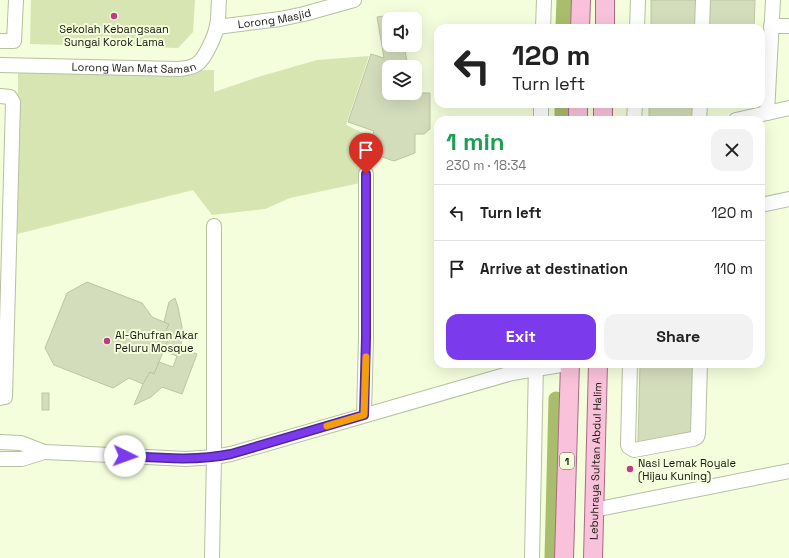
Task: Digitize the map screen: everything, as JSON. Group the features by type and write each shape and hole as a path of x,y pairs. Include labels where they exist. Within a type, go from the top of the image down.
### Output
{"main road":[{"path":"580,24 581,0"},
{"path":"605,0 605,24"},
{"name":"1","path":"564,558 570,368"},
{"name":"Lebuhraya Sultan Abdul Halim","path":"593,558 598,368"}],"street":[{"path":"0,41 14,41 16,0"},
{"name":"Lorong Wan Mat Saman","path":"0,65 179,69 189,67 197,64 203,58 217,27 219,0"},
{"name":"Lorong Masjid","path":"217,27 280,19 354,0"},
{"path":"543,24 544,0"},
{"path":"637,24 638,0"},
{"path":"702,24 703,0"},
{"path":"767,113 773,0"},
{"path":"772,26 789,26"},
{"path":"0,96 10,97 13,102 4,397 0,398"},
{"path":"754,116 789,108"},
{"path":"364,415 366,338 366,174"},
{"path":"765,204 789,199"},
{"path":"212,558 214,457 214,226"},
{"path":"0,442 21,443 44,452 186,459 214,457 231,454 529,368"},
{"path":"532,558 536,368"},
{"path":"630,368 628,445 634,450 693,439 696,437 698,433 700,368"},
{"path":"0,459 22,459 44,452"},
{"path":"594,510 789,471"}],"green space":[{"name":"Sekolah Kebangsaan Sungai Korok Lama","path":"31,0 195,0 193,32 178,48 30,44"},
{"path":"369,56 346,125 367,135 361,158 360,183 290,198 265,209 212,215 193,190 17,234 18,72 214,70 214,92 258,77 317,60"}],"building":[{"path":"651,0 700,0 700,24 651,24"},
{"path":"708,0 755,0 754,24 707,24"},
{"path":"382,16 382,46 377,17"},
{"path":"383,52 405,52 407,60 382,60 382,100 422,100 422,93 430,93 430,129 424,134 415,134 415,153 394,161 367,152 374,131 348,122 371,54 384,58"},
{"path":"649,108 698,108 698,116 649,116"},
{"name":"Al-Ghufran Akar Peluru Mosque","path":"87,282 142,303 152,317 169,324 165,333 170,335 154,374 150,372 143,384 129,378 113,388 54,365 45,348 67,293"},
{"path":"175,298 182,327 181,348 197,354 182,394 162,387 151,397 134,405 143,384 150,372 154,374 159,362 173,367 177,356 163,351 170,335 165,333 169,324 164,322 169,302"},
{"path":"640,368 695,368 693,431 638,443"},
{"path":"42,393 49,393 49,410 42,410"}],"waterway":[{"path":"563,24 564,0"},
{"path":"562,108 562,116"},
{"path":"552,558 556,399"}],"slow traffic":[{"path":"327,426 364,415 366,357"}],"place":[{"name":"Sekolah Kebangsaan Sungai Korok Lama","path":"114,16"},
{"name":"Al-Ghufran Akar Peluru Mosque","path":"107,341"},
{"name":"Nasi Lemak Royale (Hijau Kuning)","path":"630,469"}],"route":[{"path":"125,456 186,459 214,457 231,454 364,415 366,338 366,174"}]}
